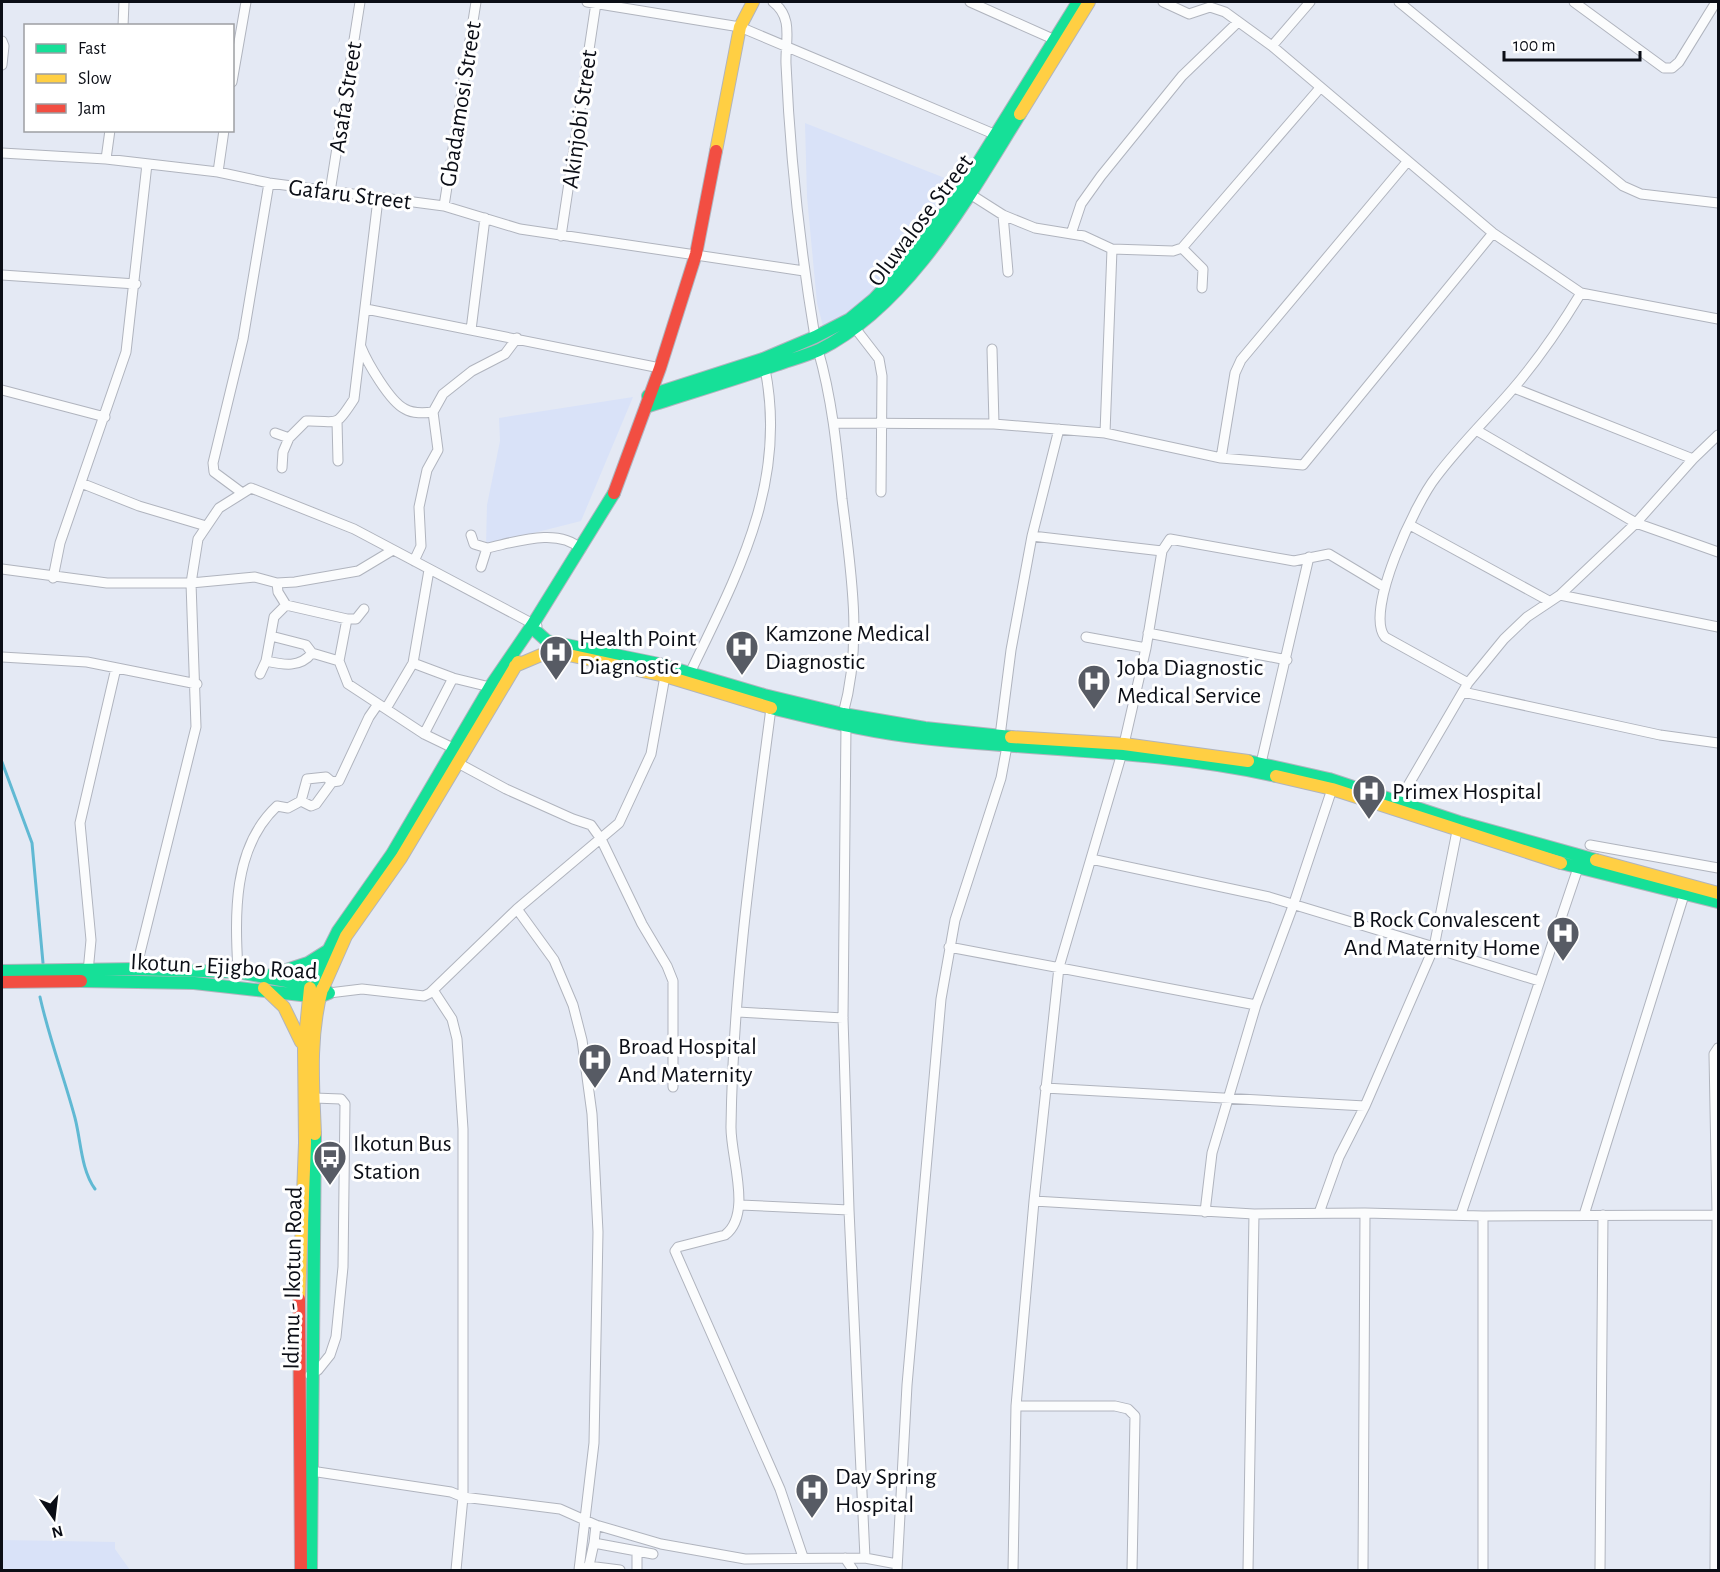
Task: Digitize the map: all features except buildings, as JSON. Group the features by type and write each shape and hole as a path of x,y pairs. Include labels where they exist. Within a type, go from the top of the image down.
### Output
{"main road":[{"path":"318,992 327,951 392,854 490,687 531,634 613,506 650,401 696,254 740,27 753,2"},
{"name":"Oluwalose Street","path":"650,401 765,369 817,343 855,328 879,308 910,275 970,194 1053,39 1078,2"},
{"name":"Oluwalose Street","path":"650,401 763,359 817,343 873,300 904,267 1001,137 1089,2"},
{"path":"302,1570 306,1500 299,1302 305,1143 305,1018 346,936 401,858 617,488 650,401"},
{"path":"531,634 547,641 690,673 844,720"},
{"path":"531,634 541,655"},
{"path":"515,666 541,655 564,654 665,676 771,708 844,720 925,728 1003,741 1123,749 1261,763 1329,779 1570,854 1719,893"},
{"path":"1219,760 1332,789 1578,868 1719,902"},
{"path":"304,1048 288,1014 265,982 308,963 327,951"},
{"name":"Ikotun - Ejigbo Road","path":"2,971 88,972 136,969 238,972 265,982 318,992"},
{"name":"Ikotun - Ejigbo Road","path":"2,982 87,980 236,984 265,982"},
{"name":"Idimu - Ikotun Road","path":"311,1570 306,1500 311,1471 313,1035 318,992"}],"street":[{"path":"123,24 124,2"},
{"path":"234,71 246,2"},
{"name":"Asafa Street","path":"330,192 360,2"},
{"name":"Gbadamosi Street","path":"444,206 476,2"},
{"path":"592,2 609,3 740,27 785,48 1001,137"},
{"name":"Akinjobi Street","path":"561,236 592,2"},
{"path":"773,2 786,16 788,29 785,48 790,139 804,271 834,423 856,628 850,690 844,720 843,1018 849,1210 865,1558"},
{"path":"970,2 1053,39"},
{"path":"1163,2 1189,14 1210,7 1225,12 1272,46 1493,233 1581,293 1719,319"},
{"path":"1272,46 1310,2"},
{"path":"1399,2 1623,186 1641,194 1719,203"},
{"path":"1578,3 1664,68 1672,68 1679,62 1716,2"},
{"path":"1071,234 1081,204 1101,176 1182,76 1238,22"},
{"path":"2,41 4,46 2,65"},
{"path":"970,194 1003,215 1035,228 1071,234 1112,249 1173,251 1182,248 1320,88"},
{"path":"106,159 110,132"},
{"path":"218,172 224,132"},
{"name":"Gafaru Street","path":"2,153 106,159 218,172 269,183 444,206 520,229 561,236 804,271"},
{"path":"1221,458 1236,373 1241,360 1407,162"},
{"path":"53,578 60,543 126,352 136,284 147,164"},
{"path":"241,492 214,472 213,462 243,339 269,183"},
{"path":"282,468 283,452 289,438 306,421 327,424 337,421 342,418 354,399 378,199"},
{"path":"1003,215 1008,272"},
{"path":"471,330 485,218"},
{"path":"834,423 994,424 1105,433 1221,458 1303,465 1493,233"},
{"path":"1182,248 1203,269 1202,288"},
{"path":"1105,433 1112,249"},
{"path":"2,275 136,284"},
{"path":"1581,293 1514,388 1435,478 1410,525 1384,587 1378,620 1384,637 1465,688 1660,735 1719,743"},
{"path":"366,309 517,338 658,374"},
{"path":"855,328 879,359 882,423 881,492"},
{"path":"414,561 421,546 419,507 427,482 427,470 438,450 433,412 443,394 472,371 505,354 517,338"},
{"path":"360,344 367,361 398,405 407,411 433,412"},
{"path":"993,349 994,424"},
{"path":"690,673 744,560 758,521 765,486 769,436 765,369"},
{"path":"1514,388 1693,459"},
{"path":"2,390 105,417"},
{"path":"337,421 338,461"},
{"path":"311,1471 451,1492 463,1497 560,1509 596,1525 661,1544 745,1559 865,1558 876,1559 897,1567 908,1373 941,999 955,920 1001,778 1011,650 1032,536 1059,429"},
{"path":"1476,430 1636,523 1719,552"},
{"path":"275,433 289,438"},
{"path":"1399,801 1465,688 1504,639 1549,601 1560,595 1636,523 1693,459 1719,435"},
{"path":"81,483 139,506 206,526"},
{"path":"136,969 196,728 197,684 191,583 198,539 219,508 241,492 251,488 354,529 414,561 531,634"},
{"path":"1410,525 1549,601"},
{"path":"471,535 474,544 487,548 528,540 563,537 581,549"},
{"path":"1032,536 1162,551"},
{"path":"1012,1570 1016,1406 1045,1088 1059,967 1123,749 1146,648 1162,551 1170,539 1176,538 1289,560 1324,554 1334,555 1384,587"},
{"path":"481,567 487,548"},
{"path":"2,569 53,578 107,583 191,583 255,577 277,583 358,571 393,550"},
{"path":"1261,763 1287,660 1309,557"},
{"path":"301,801 311,806 316,804 332,782 339,781 369,717 382,706 413,663 429,570"},
{"path":"277,583 278,592 286,605 347,619 356,619 364,609"},
{"path":"1560,595 1719,627"},
{"path":"260,674 266,661 274,617 286,605"},
{"path":"347,619 339,661 348,684 423,734 453,748"},
{"path":"1148,633 1287,660"},
{"path":"271,636 306,645 312,653 339,661"},
{"path":"1086,637 1146,648"},
{"path":"266,661 293,664 304,662 312,653"},
{"path":"2,657 87,662 197,684"},
{"path":"413,663 453,678 490,687"},
{"path":"88,972 91,940 80,823 116,668"},
{"path":"318,992 362,989 424,996 517,909 619,823 651,754 665,676"},
{"path":"423,734 453,678"},
{"path":"771,708 750,869 738,1012 731,1128 740,1205 729,1232 725,1235 678,1247 675,1251 780,1490 803,1557"},
{"path":"456,762 506,789 591,825 601,839 642,924 668,966 673,981 673,1087"},
{"path":"238,972 237,890 243,863 270,812 277,806 288,808 301,801 307,779 326,777 332,782"},
{"path":"1205,1212 1212,1153 1227,1100 1256,1005 1293,906 1332,789"},
{"path":"1318,1213 1339,1157 1437,949 1457,831"},
{"path":"1590,845 1719,868"},
{"path":"1091,859 1269,897 1539,981"},
{"path":"1461,1214 1578,868"},
{"path":"1584,1215 1684,895"},
{"path":"517,909 554,960 573,1005 582,1040 591,1114 598,1232 594,1443 589,1505 584,1518 579,1570"},
{"path":"949,947 1256,1005"},
{"path":"433,990 452,1019 457,1039 463,1129 463,1497 456,1570"},
{"path":"738,1012 843,1018"},
{"path":"1715,1570 1718,1215 1714,1054 1719,1048"},
{"path":"1045,1088 1365,1106"},
{"path":"310,1375 318,1370 330,1354 336,1336 343,1267 345,1104 341,1099 314,1098"},
{"path":"1034,1201 1254,1214 1365,1212 1483,1216 1718,1215"},
{"path":"740,1205 849,1210"},
{"path":"1363,1570 1365,1212"},
{"path":"1248,1570 1254,1214"},
{"path":"1600,1570 1603,1215"},
{"path":"1483,1216 1483,1570"},
{"path":"1016,1406 1116,1406 1128,1409 1135,1416 1132,1570"},
{"path":"596,1525 588,1568 620,1570"},
{"path":"594,1543 653,1554"},
{"path":"637,1570 638,1551"},
{"path":"845,1558 853,1570"},
{"path":"745,1559 745,1570"},
{"path":"874,1570 876,1559"}],"shaded area":[{"path":"805,123 960,184 905,261 862,305 823,326 817,303 807,197"},
{"path":"633,397 581,521 486,545 487,505 500,441 499,418"},
{"path":"2,1540 115,1542 115,1549 130,1570 2,1570"}],"waterway":[{"path":"2,762 32,843 43,963"},
{"path":"40,997 75,1118 84,1164 95,1189"}],"traffic: fast":[{"path":"648,396 763,359 815,337 850,319 873,300 904,267 960,192 1078,2"},
{"path":"646,407 819,350 851,330 881,306 934,246 1020,114"},
{"path":"311,985 338,931 392,854 490,687 533,624 614,493"},
{"path":"537,632 547,641 659,664 764,695 843,714 925,728 1011,737"},
{"path":"771,708 847,726 904,736 1144,756 1232,767 1276,776"},
{"path":"1248,761 1329,779 1459,822 1596,860"},
{"path":"1561,863 1718,902"},
{"path":"268,976 308,963 327,951"},
{"path":"2,971 136,969 238,972 323,988 329,993 319,997 194,983 81,981"},
{"path":"311,1570 315,1134"}],"traffic: slow":[{"path":"716,151 740,27 753,2"},
{"path":"1020,114 1089,2"},
{"path":"515,666 541,655 564,654 665,676 771,708"},
{"path":"323,988 346,936 401,858 518,662"},
{"path":"1011,737 1124,744 1248,761"},
{"path":"1276,776 1332,789 1561,863"},
{"path":"1596,860 1718,893"},
{"path":"264,988 284,1007 301,1042"},
{"path":"299,1299 305,1143 304,1048 310,988"},
{"path":"315,1134 314,1043 322,989"}],"traffic: jam":[{"path":"614,493 660,368 696,254 716,151"},
{"path":"2,982 81,981"},
{"path":"299,1299 301,1570"}],"place":[{"name":"Kamzone Medical Diagnostic","path":"742,676"},
{"name":"Health Point Diagnostic","path":"556,681"},
{"name":"Joba Diagnostic Medical Service","path":"1094,710"},
{"name":"Primex Hospital","path":"1369,820"},
{"name":"B Rock Convalescent And Maternity Home","path":"1563,962"},
{"name":"Broad Hospital And Maternity","path":"595,1089"},
{"name":"Ikotun Bus Station","path":"330,1186"},
{"name":"Day Spring Hospital","path":"812,1519"}]}
